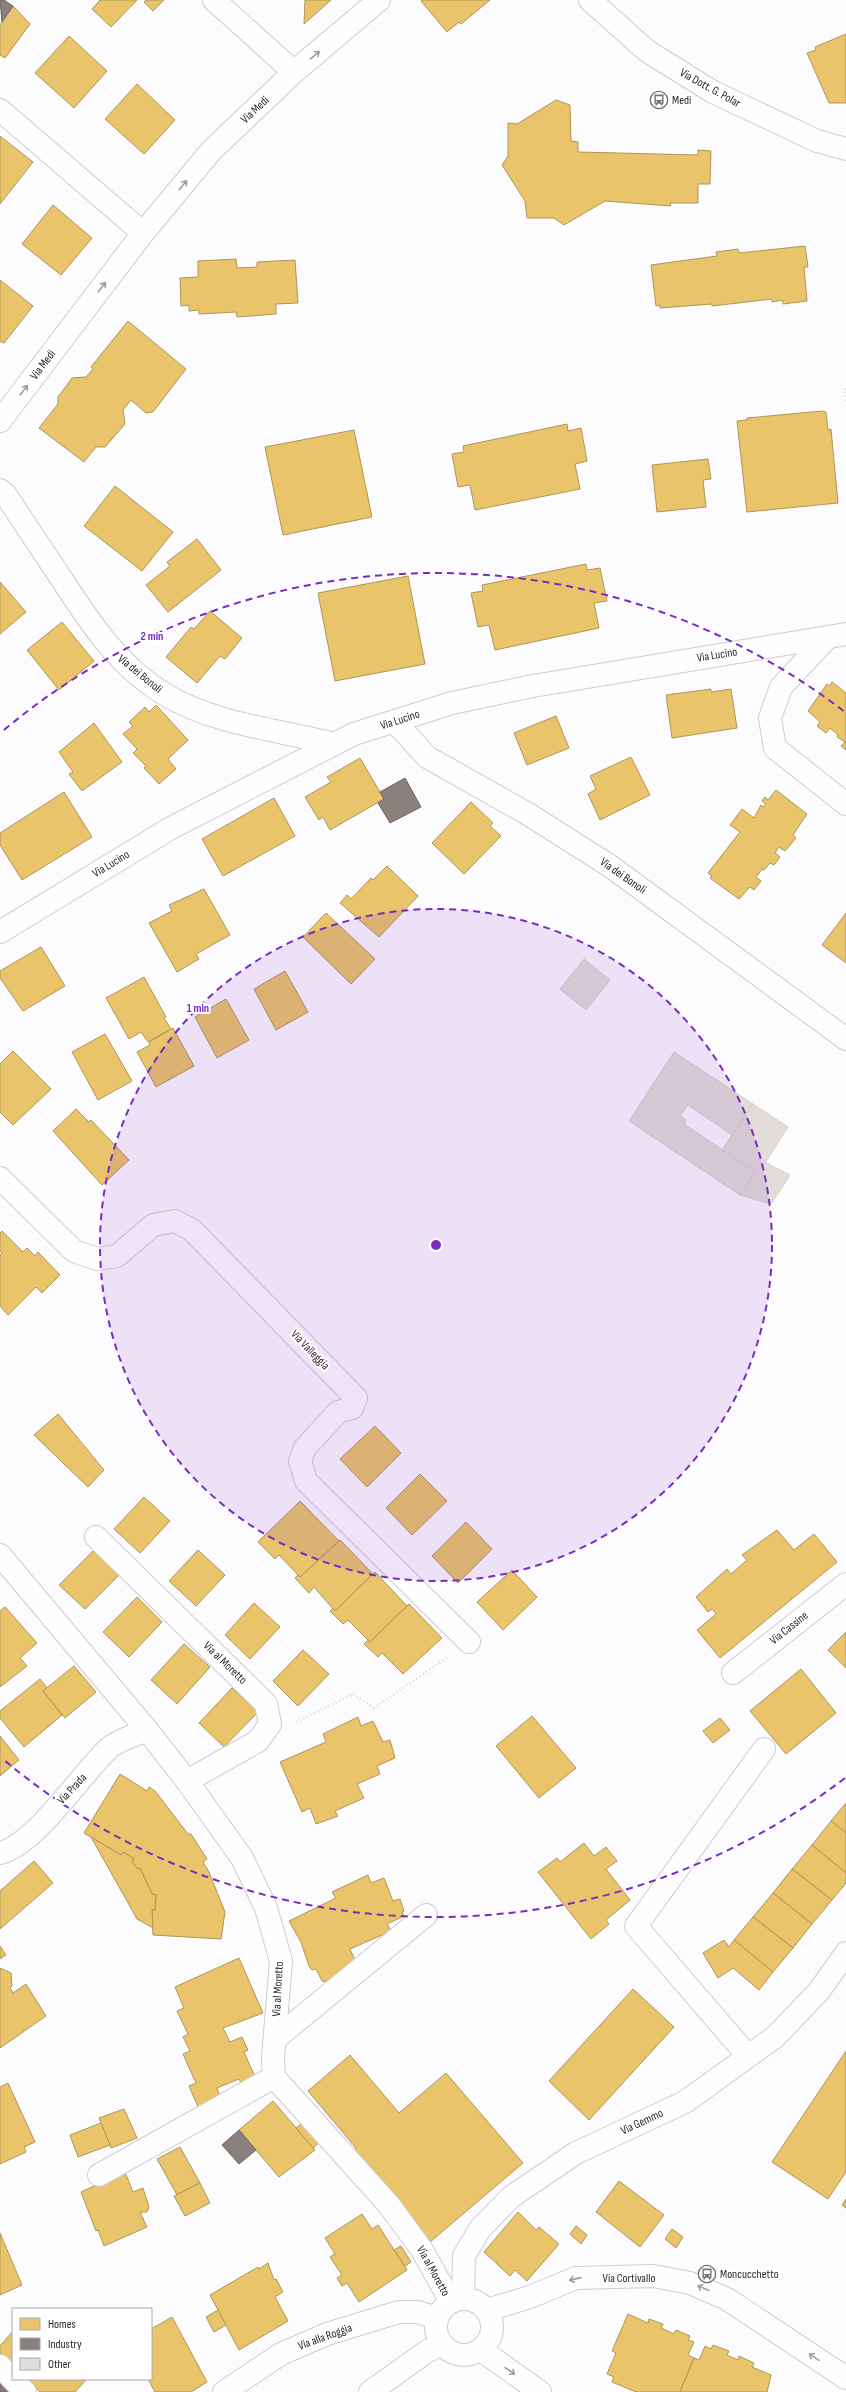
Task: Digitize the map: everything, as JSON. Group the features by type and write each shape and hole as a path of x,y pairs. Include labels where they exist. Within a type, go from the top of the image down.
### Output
{"street":[{"path":"214,0 294,72"},
{"name":"Via Medi","path":"0,421 143,233 211,151 294,72 379,0"},
{"name":"Via Dott. G. Polar","path":"590,0 647,51 712,92 817,141 846,149"},
{"path":"0,110 143,233"},
{"name":"Via dei Bonoli","path":"0,490 6,495 92,624 124,664 166,695 204,712 240,724 276,730 334,744"},
{"path":"837,636 780,687 770,718 775,748 846,804"},
{"name":"Via Lucino","path":"0,932 171,828 354,734 396,722 452,703 533,686 837,636"},
{"name":"Via dei Bonoli","path":"396,722 427,756 528,814 610,866 846,1040"},
{"name":"Via Valleggia","path":"0,1178 74,1251 97,1258 117,1256 153,1225 175,1221 192,1230 356,1398 352,1408 338,1412 305,1448 300,1461 306,1481 469,1642"},
{"name":"Via al Moretto","path":"96,1537 266,1704 270,1724 258,1741 187,1781"},
{"name":"Via al Moretto","path":"0,1556 147,1730 187,1781 242,1858 266,1908 281,1961 275,2039 274,2078 389,2205 422,2250 450,2306"},
{"name":"Via Cassine","path":"733,1673 846,1584"},
{"name":"Via Prada","path":"0,1853 8,1851 30,1834 110,1747 147,1730"},
{"path":"748,2056 636,1926 764,1749"},
{"path":"275,2039 426,1915"},
{"name":"Via Gemmo","path":"450,2306 464,2256 480,2229 511,2197 576,2154 685,2102 780,2031 819,1991 846,1953"},
{"path":"99,2175 274,2078"},
{"name":"Via Cortivallo","path":"487,2310 530,2297 576,2278 653,2276 682,2281 704,2288 727,2299 846,2378"},
{"path":"480,2304 487,2310 491,2318 491,2335 481,2350 464,2356 448,2350 441,2344 435,2328 450,2306 480,2304"},
{"name":"Via alla Roggia","path":"224,2392 281,2354 328,2334 399,2312 418,2312 450,2306"},
{"path":"370,2392 426,2352 441,2344"},
{"path":"481,2350 540,2392"},
{"path":"0,2366 12,2378"},
{"path":"13,2380 25,2392"}],"path":[{"path":"846,389 844,390 846,401"},
{"path":"258,1741 353,1694 374,1708 469,1642"}],"building: Homes":[{"path":"100,0 137,0 111,27 92,9"},
{"path":"146,0 164,0 153,11 144,2"},
{"path":"305,0 331,0 304,24"},
{"path":"490,0 461,24 459,22 447,32 421,1"},
{"path":"13,6 30,24 5,58 0,55 0,25"},
{"path":"846,34 846,103 829,103 807,53 816,50 815,47"},
{"path":"69,36 107,71 74,108 35,73"},
{"path":"137,84 175,120 144,154 105,119"},
{"path":"556,100 570,105 571,141 578,142 578,152 698,155 698,150 711,151 710,184 698,184 698,203 670,203 671,206 605,201 564,225 554,218 527,218 525,201 502,165 508,156 508,123 517,124"},
{"path":"0,136 33,162 0,204"},
{"path":"53,205 92,238 61,275 22,244"},
{"path":"805,246 808,267 804,267 807,301 783,304 783,300 772,302 772,299 712,306 712,304 660,308 660,305 656,306 651,265 717,256 716,252 738,249 739,253"},
{"path":"236,259 237,268 257,267 257,262 295,260 298,303 276,304 276,314 237,317 236,312 199,314 199,310 189,311 189,305 181,306 180,278 198,277 198,261"},
{"path":"0,280 33,306 4,343 0,341"},
{"path":"128,321 186,369 153,412 146,413 131,400 123,410 125,424 105,447 96,447 84,462 39,428 58,404 58,397 72,378 86,377 93,369 91,367"},
{"path":"822,411 826,412 828,430 831,429 838,503 747,512 737,421 747,420 747,418"},
{"path":"567,424 568,431 581,428 587,461 575,464 580,489 475,510 470,485 458,487 452,454 464,452 463,446"},
{"path":"354,430 372,517 283,535 265,447"},
{"path":"708,459 711,479 703,480 706,507 657,512 652,465"},
{"path":"115,486 173,532 142,571 84,526"},
{"path":"197,539 221,570 168,612 146,585 170,566 167,562"},
{"path":"586,564 587,570 600,568 607,601 594,603 599,628 495,650 489,625 478,627 471,593 483,591 482,585"},
{"path":"408,576 425,664 335,681 318,593"},
{"path":"0,582 26,612 0,634"},
{"path":"210,611 242,638 225,659 220,656 197,683 166,657 191,627 194,629"},
{"path":"62,622 94,661 59,690 27,650"},
{"path":"832,682 846,693 846,750 841,746 845,742 837,737 838,735 830,728 826,733 817,726 820,722 808,711 827,684 830,686"},
{"path":"711,689 711,692 731,689 737,728 672,738 666,695"},
{"path":"156,705 188,740 168,759 176,769 159,784 144,768 146,766 133,753 137,749 123,734 133,726 129,722 145,707 149,712"},
{"path":"556,716 569,748 527,765 514,733"},
{"path":"94,723 122,762 82,791 69,774 73,772 59,752"},
{"path":"631,757 650,795 600,820 588,794 596,789 590,776"},
{"path":"360,758 384,799 330,830 323,817 319,820 305,797 331,782 327,777"},
{"path":"776,790 807,814 793,835 796,838 785,851 779,847 775,853 780,857 774,865 770,863 764,870 762,869 756,877 761,881 754,890 750,887 739,899 710,878 712,876 708,873 740,832 730,825 742,809 754,818 761,805 763,807 766,804 762,801 765,797 768,800"},
{"path":"64,792 92,837 22,880 0,845 0,833"},
{"path":"274,798 295,836 223,876 202,839"},
{"path":"471,802 493,823 490,826 501,836 464,874 432,843"},
{"path":"387,866 418,896 379,937 340,903 347,895 351,899 371,878 373,880"},
{"path":"204,889 230,935 196,954 199,959 177,972 149,923 172,911 169,905"},
{"path":"326,913 375,959 351,984 303,937"},
{"path":"846,913 846,963 822,945"},
{"path":"41,947 65,986 23,1011 0,978 0,971"},
{"path":"285,971 308,1012 276,1030 254,989"},
{"path":"144,977 171,1029 148,1042 141,1032 129,1039 106,998"},
{"path":"226,999 249,1040 217,1058 195,1017"},
{"path":"173,1028 194,1066 156,1087 137,1052 150,1045 149,1042"},
{"path":"105,1034 132,1081 98,1100 72,1052"},
{"path":"13,1051 51,1089 13,1125 0,1112 0,1064"},
{"path":"76,1109 89,1122 91,1120 129,1160 102,1185 53,1131"},
{"path":"2,1231 23,1252 27,1248 35,1256 38,1252 60,1275 42,1293 36,1287 8,1315 0,1306 0,1255 2,1253 0,1251 0,1233"},
{"path":"58,1414 104,1470 88,1487 34,1435"},
{"path":"375,1426 401,1453 367,1487 340,1459"},
{"path":"420,1474 447,1501 412,1535 386,1508"},
{"path":"144,1497 170,1521 140,1553 114,1529"},
{"path":"300,1501 339,1541 300,1577 279,1555 275,1559 258,1542"},
{"path":"466,1522 492,1549 458,1583 432,1556"},
{"path":"777,1530 794,1550 814,1534 837,1562 720,1658 697,1630 716,1614 712,1609 708,1612 696,1597 727,1569 731,1574 747,1560 742,1555"},
{"path":"340,1540 373,1574 335,1611 314,1587 309,1593 295,1578 298,1575 300,1577"},
{"path":"94,1550 119,1575 85,1609 59,1585"},
{"path":"198,1550 225,1575 196,1606 169,1581"},
{"path":"512,1570 537,1597 503,1630 477,1602"},
{"path":"375,1572 407,1606 370,1642 348,1620 343,1624 330,1611 333,1608 335,1611"},
{"path":"137,1597 162,1622 129,1657 103,1632"},
{"path":"254,1603 280,1627 250,1659 225,1635"},
{"path":"409,1604 442,1638 403,1674 382,1653 378,1657 364,1644 368,1640 370,1642"},
{"path":"5,1607 37,1643 20,1658 27,1666 0,1687 0,1611"},
{"path":"846,1632 846,1668 828,1650"},
{"path":"184,1644 210,1667 177,1704 151,1680"},
{"path":"303,1650 329,1674 298,1706 273,1681"},
{"path":"74,1666 96,1692 65,1718 43,1691"},
{"path":"801,1669 836,1713 786,1754 750,1711"},
{"path":"40,1679 47,1688 43,1691 62,1715 24,1747 0,1718 0,1711"},
{"path":"232,1688 258,1712 224,1747 199,1723"},
{"path":"532,1716 576,1768 539,1798 496,1746"},
{"path":"358,1717 361,1726 373,1721 383,1742 390,1740 395,1758 377,1766 380,1774 357,1784 364,1798 335,1811 338,1816 316,1824 310,1808 302,1812 280,1762 326,1742 323,1734"},
{"path":"720,1718 730,1730 713,1743 703,1731"},
{"path":"0,1736 19,1760 0,1776"},
{"path":"120,1774 147,1791 149,1787 155,1791 188,1834 191,1834 207,1859 203,1862 209,1872 225,1912 221,1939 153,1935 152,1910 155,1910 156,1895 152,1894 140,1868 138,1869 132,1862 134,1859 123,1852 121,1855 84,1833"},
{"path":"846,1803 846,1833 831,1821"},
{"path":"831,1821 846,1833 846,1873 812,1845"},
{"path":"91,1837 121,1855 123,1852 134,1859 132,1862 138,1869 140,1868 152,1894 156,1895 155,1910 152,1910 153,1928 137,1919"},
{"path":"584,1843 594,1856 606,1847 617,1861 606,1869 630,1900 606,1920 609,1924 591,1939 538,1872 557,1858 560,1862"},
{"path":"812,1845 846,1873 846,1883 832,1900 792,1869"},
{"path":"34,1861 53,1883 0,1929 0,1891"},
{"path":"792,1869 832,1900 812,1924 773,1893"},
{"path":"368,1875 371,1883 384,1878 393,1901 400,1899 404,1916 387,1924 391,1931 350,1949 357,1965 326,1982 322,1981 316,1969 312,1970 309,1966 301,1942 289,1921 336,1898 332,1892"},
{"path":"773,1893 812,1924 793,1948 753,1917"},
{"path":"753,1917 793,1948 773,1972 734,1940"},
{"path":"724,1940 729,1947 734,1940 773,1972 759,1990 733,1968 718,1978 703,1953"},
{"path":"0,1946 6,1955 0,1959"},
{"path":"239,1958 263,2013 223,2028 230,2042 242,2037 248,2050 244,2052 255,2077 241,2083 239,2079 217,2088 221,2099 199,2109 189,2086 196,2083 183,2054 190,2051 183,2037 188,2034 177,2011 184,2008 175,1987"},
{"path":"0,1968 11,1973 12,1986 10,1988 13,1993 26,1984 46,2016 0,2048"},
{"path":"633,1989 674,2027 589,2120 549,2081"},
{"path":"846,2051 846,2172 828,2199 772,2162"},
{"path":"350,2055 399,2113 446,2073 523,2163 430,2242 352,2152 356,2148 308,2091"},
{"path":"8,2083 35,2142 24,2147 26,2152 0,2164 0,2087"},
{"path":"273,2101 315,2150 279,2177 239,2130"},
{"path":"124,2109 137,2138 111,2148 99,2118"},
{"path":"307,2119 323,2139 313,2148 296,2128"},
{"path":"101,2123 110,2145 78,2157 70,2135"},
{"path":"180,2147 200,2183 177,2195 157,2159"},
{"path":"125,2172 133,2192 143,2188 149,2207 147,2212 140,2212 147,2227 104,2246 98,2230 96,2231 81,2192"},
{"path":"619,2181 664,2215 640,2247 596,2212"},
{"path":"200,2183 210,2203 185,2216 174,2196"},
{"path":"846,2199 846,2208 842,2205"},
{"path":"518,2212 536,2230 539,2227 559,2244 527,2281 515,2270 510,2276 484,2252"},
{"path":"362,2214 372,2229 378,2225 407,2270 359,2302 347,2283 342,2286 337,2278 342,2275 330,2257 335,2254 325,2238"},
{"path":"576,2226 587,2235 581,2244 570,2234"},
{"path":"672,2229 683,2237 676,2248 665,2239"},
{"path":"0,2233 22,2285 0,2295"},
{"path":"401,2246 411,2262 405,2266 394,2250"},
{"path":"268,2263 274,2280 276,2279 283,2292 275,2297 288,2321 239,2350 210,2295 258,2267 259,2269"},
{"path":"218,2310 226,2325 214,2332 206,2317"},
{"path":"628,2314 648,2323 649,2319 663,2324 661,2328 674,2334 676,2330 690,2336 688,2340 694,2342 688,2355 694,2358 680,2392 636,2392 612,2382 614,2377 607,2374 616,2353 612,2351"},
{"path":"172,2317 207,2382 191,2392 155,2392 149,2380 152,2380 152,2328"},
{"path":"12,2332 12,2366 0,2355 0,2346"},
{"path":"713,2345 729,2351 727,2355 738,2360 739,2356 754,2363 752,2367 771,2375 767,2392 680,2392 694,2358 699,2360 705,2346 711,2349"},
{"path":"27,2380 86,2380 75,2392 40,2392"}],"building: Industry":[{"path":"0,0 4,0 13,6 2,22"},
{"path":"405,778 421,807 390,823 378,803 384,799 380,792"},
{"path":"239,2130 256,2150 239,2164 222,2145"},
{"path":"0,2381 10,2391 0,2392"}],"building: Other":[{"path":"584,959 610,980 586,1010 560,989"},
{"path":"674,1052 753,1104 732,1135 688,1105 680,1116 686,1120 684,1124 756,1172 740,1195 629,1121"},
{"path":"753,1104 788,1127 765,1163 763,1161 756,1172 722,1150"},
{"path":"763,1161 790,1175 771,1204 740,1195"}],"place":[{"name":"Medi","path":"659,100"},
{"name":"Moncucchetto","path":"707,2274"}]}
